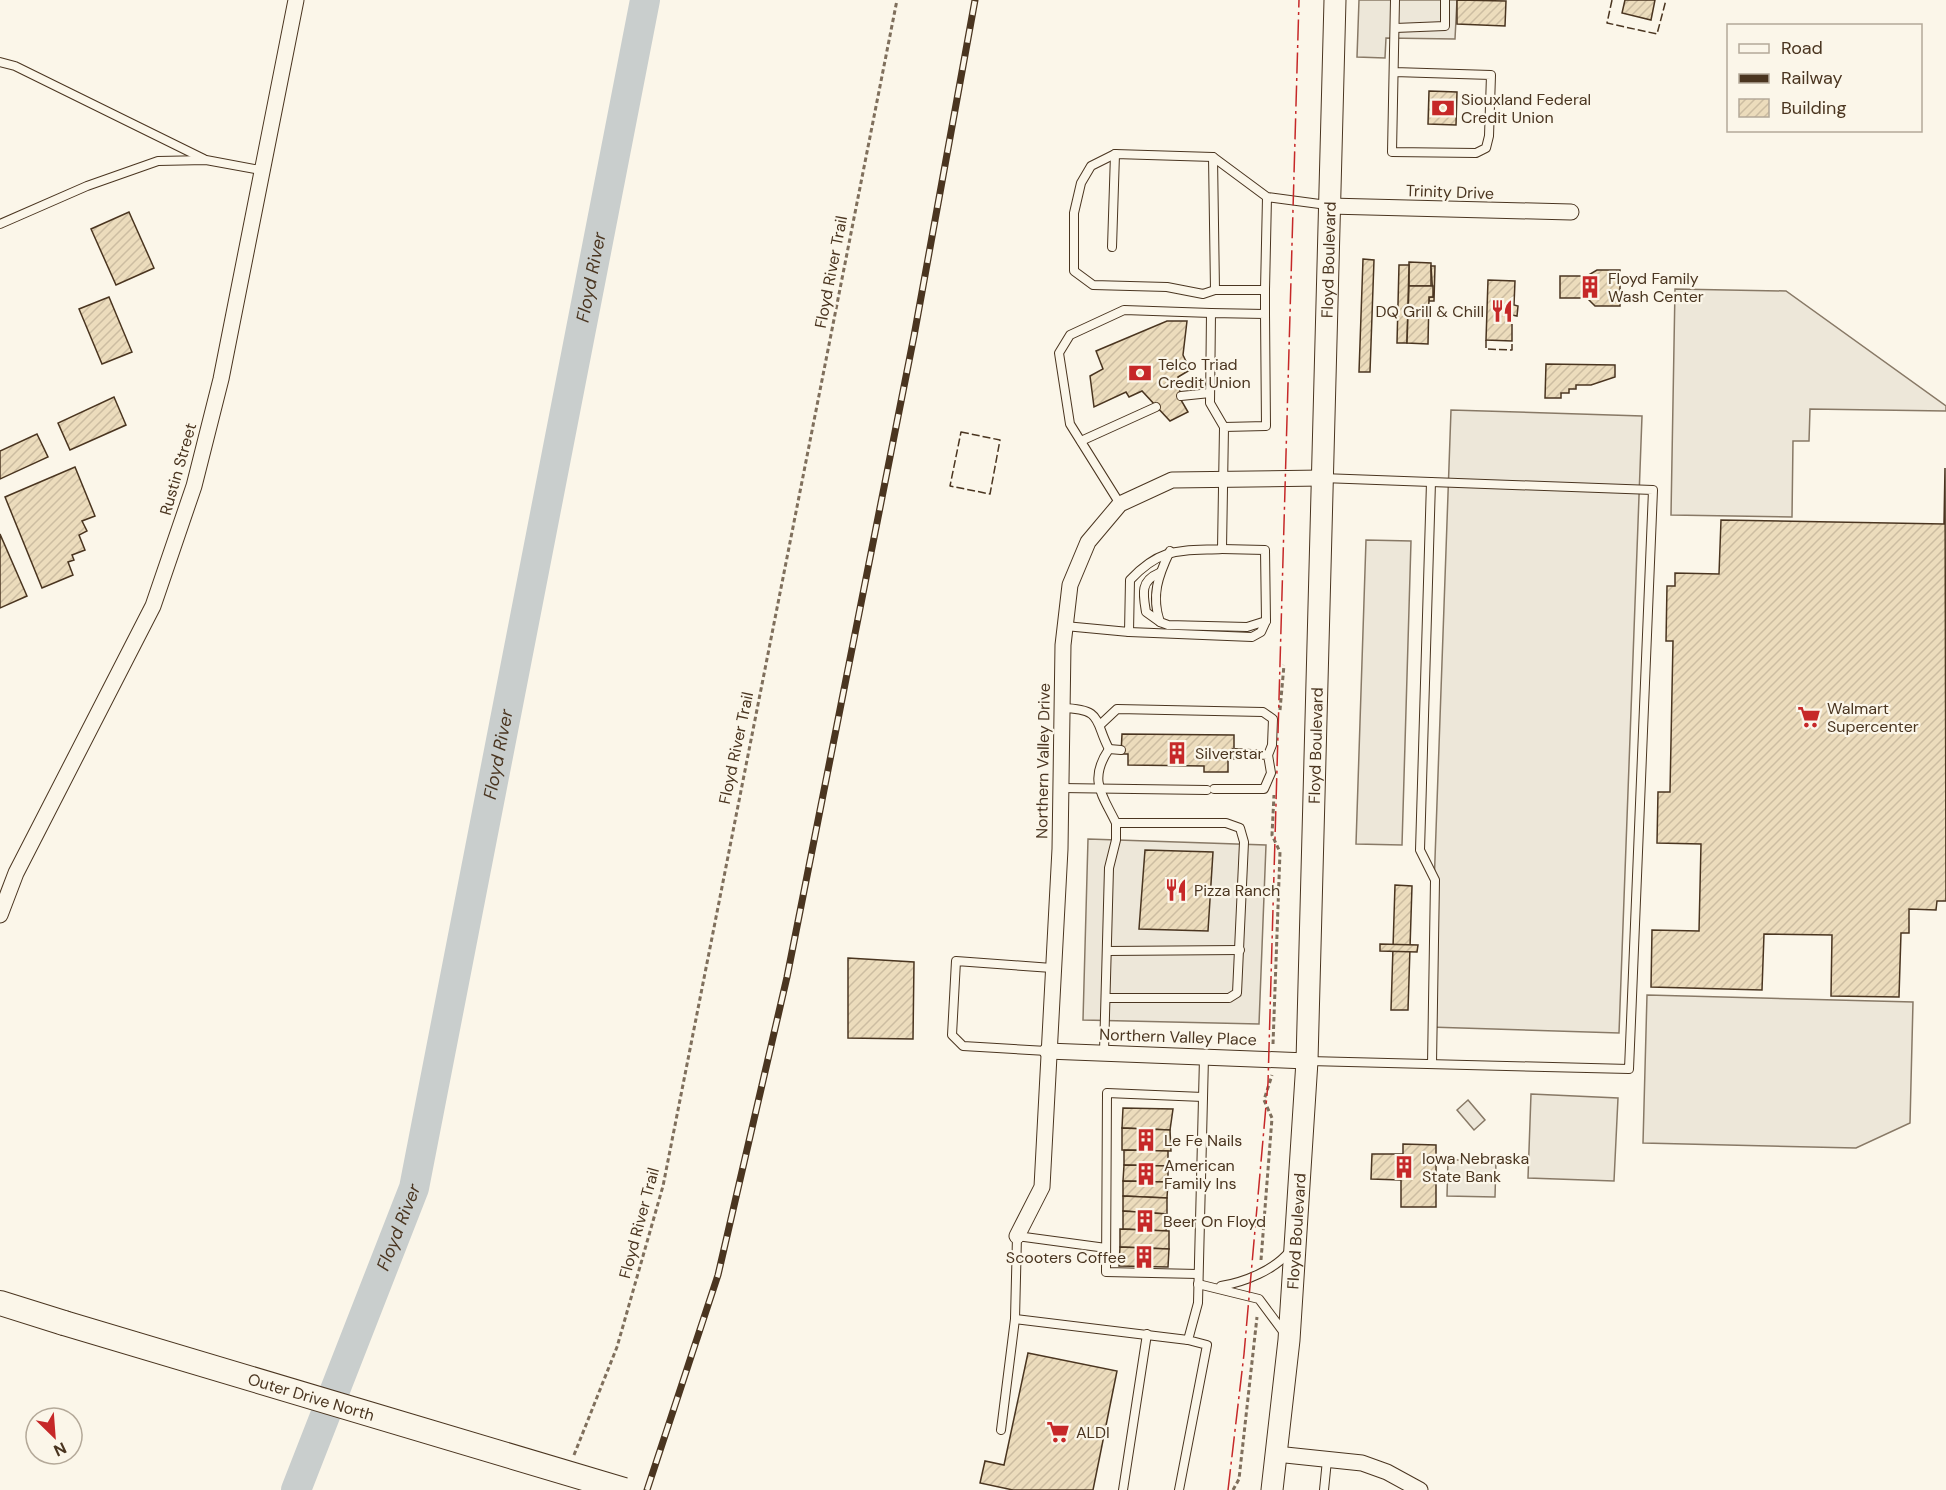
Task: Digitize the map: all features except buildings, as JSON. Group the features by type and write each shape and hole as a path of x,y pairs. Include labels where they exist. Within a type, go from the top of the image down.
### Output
{"main road":[{"name":"Floyd Boulevard","path":"1272,1490 1289,1340 1307,1061 1335,0"},
{"name":"Outer Drive North","path":"0,1303 624,1490"}],"street":[{"name":"Rustin Street","path":"0,915 16,873 153,606 194,486 221,379 260,170 296,0"},
{"name":"Trinity Drive","path":"1329,206 1571,212"},
{"name":"Northern Valley Drive","path":"1017,1236 1041,1187 1061,788 1065,626 1070,585 1088,542 1120,504 1172,480 1322,478"},
{"name":"Northern Valley Place","path":"1047,1051 1307,1061"},
{"path":"1276,1454 1362,1463 1387,1472 1420,1490"}],"lane":[{"path":"1394,72 1491,75 1489,136 1486,148 1476,153 1392,152 1395,0"},
{"path":"1395,28 1445,26 1445,0"},
{"path":"0,62 15,66 206,160"},
{"path":"1265,290 1215,290 1203,294 1167,287 1093,285 1074,271 1074,213 1081,183 1092,166 1116,154 1213,157 1267,197 1329,206"},
{"path":"1112,247 1116,154"},
{"path":"1213,157 1215,290"},
{"path":"0,224 87,186 158,161 206,160 260,170"},
{"path":"1224,427 1266,426 1267,197"},
{"path":"1120,504 1070,424 1059,352 1070,335 1124,310 1265,314"},
{"path":"1211,313 1210,403 1224,427 1222,549"},
{"path":"1180,396 1210,393"},
{"path":"1081,441 1156,406"},
{"path":"1307,1061 1629,1069 1653,490 1322,478"},
{"path":"1431,482 1420,850 1435,880 1432,1064"},
{"path":"1065,626 1129,632 1252,637 1261,632 1266,621 1265,550 1170,551 1145,564 1130,580 1129,632"},
{"path":"1160,622 1154,607 1159,573 1170,551"},
{"path":"1159,573 1148,578 1143,587 1143,597 1146,612 1168,626 1247,627 1266,621"},
{"path":"1062,708 1092,713 1101,724 1109,749"},
{"path":"1061,788 1264,789 1271,773 1268,755 1272,745 1273,719 1263,712 1117,709 1101,724"},
{"path":"1109,749 1121,750"},
{"path":"1104,1052 1109,868 1116,840 1116,823 1098,788 1098,768 1109,749"},
{"path":"1234,753 1268,755"},
{"path":"1106,998 1229,998 1238,993 1239,988 1244,842 1240,828 1226,824 1116,823"},
{"path":"1107,951 1240,950"},
{"path":"1047,1051 963,1046 952,1035 956,961 1052,968"},
{"path":"1188,1340 1198,1303 1204,1057"},
{"path":"1198,1274 1106,1272 1107,1093 1203,1097"},
{"path":"1001,1430 1015,1318 1017,1236 1106,1248"},
{"path":"1216,1287 1236,1284 1280,1262 1296,1244"},
{"path":"1198,1284 1259,1299 1276,1318 1289,1340"},
{"path":"1015,1318 1147,1334 1207,1345 1179,1490"},
{"path":"1123,1490 1147,1334"},
{"path":"1324,1490 1327,1460"}],"path":[{"name":"Floyd River Trail","path":"573,1458 617,1347 663,1186 897,0"},
{"path":"1280,721 1284,665"},
{"path":"1273,1033 1280,852 1272,835 1275,788"},
{"path":"1261,1263 1272,1118 1264,1100 1272,1074"},
{"path":"1233,1490 1239,1479 1258,1307"}],"shaded area":[{"path":"1359,0 1457,0 1455,39 1386,38 1385,58 1357,57"},
{"path":"1675,289 1786,291 1946,406 1946,411 1810,409 1809,441 1793,441 1792,517 1671,515"},
{"path":"1451,410 1642,416 1619,1033 1429,1027"},
{"path":"1366,540 1411,541 1402,845 1356,844"},
{"path":"1088,839 1266,845 1259,1024 1083,1020"},
{"path":"1647,995 1913,1002 1910,1123 1856,1148 1643,1143"},
{"path":"1531,1094 1618,1098 1614,1181 1528,1178"},
{"path":"1468,1100 1485,1120 1474,1130 1457,1110"},
{"path":"1448,1160 1496,1160 1495,1197 1447,1196"}],"waterway":[{"name":"Floyd River","path":"296,1490 414,1188 645,0"}],"railway":[{"path":"647,1490 718,1275 787,977 914,336 975,0"}],"fence":[{"path":"1612,0 1607,23 1657,34 1666,0"},
{"path":"1486,340 1486,349 1512,350 1512,341"},
{"path":"961,432 1000,440 990,494 950,486 961,432"}],"power":[{"path":"1228,1490 1244,1354 1268,1083 1299,0"}],"place":[{"name":"Siouxland Federal Credit Union","path":"1443,108"},
{"name":"Floyd Family Wash Center","path":"1590,287"},
{"name":"DQ Grill & Chill","path":"1502,311"},
{"name":"Telco Triad Credit Union","path":"1140,373"},
{"name":"Walmart Supercenter","path":"1809,717"},
{"name":"Silverstar","path":"1177,753"},
{"name":"Pizza Ranch","path":"1176,890"},
{"name":"Le Fe Nails","path":"1146,1140"},
{"name":"Iowa Nebraska State Bank","path":"1404,1167"},
{"name":"American Family Ins","path":"1146,1174"},
{"name":"Beer On Floyd","path":"1145,1221"},
{"name":"Scooters Coffee","path":"1144,1257"},
{"name":"ALDI","path":"1058,1432"}]}
